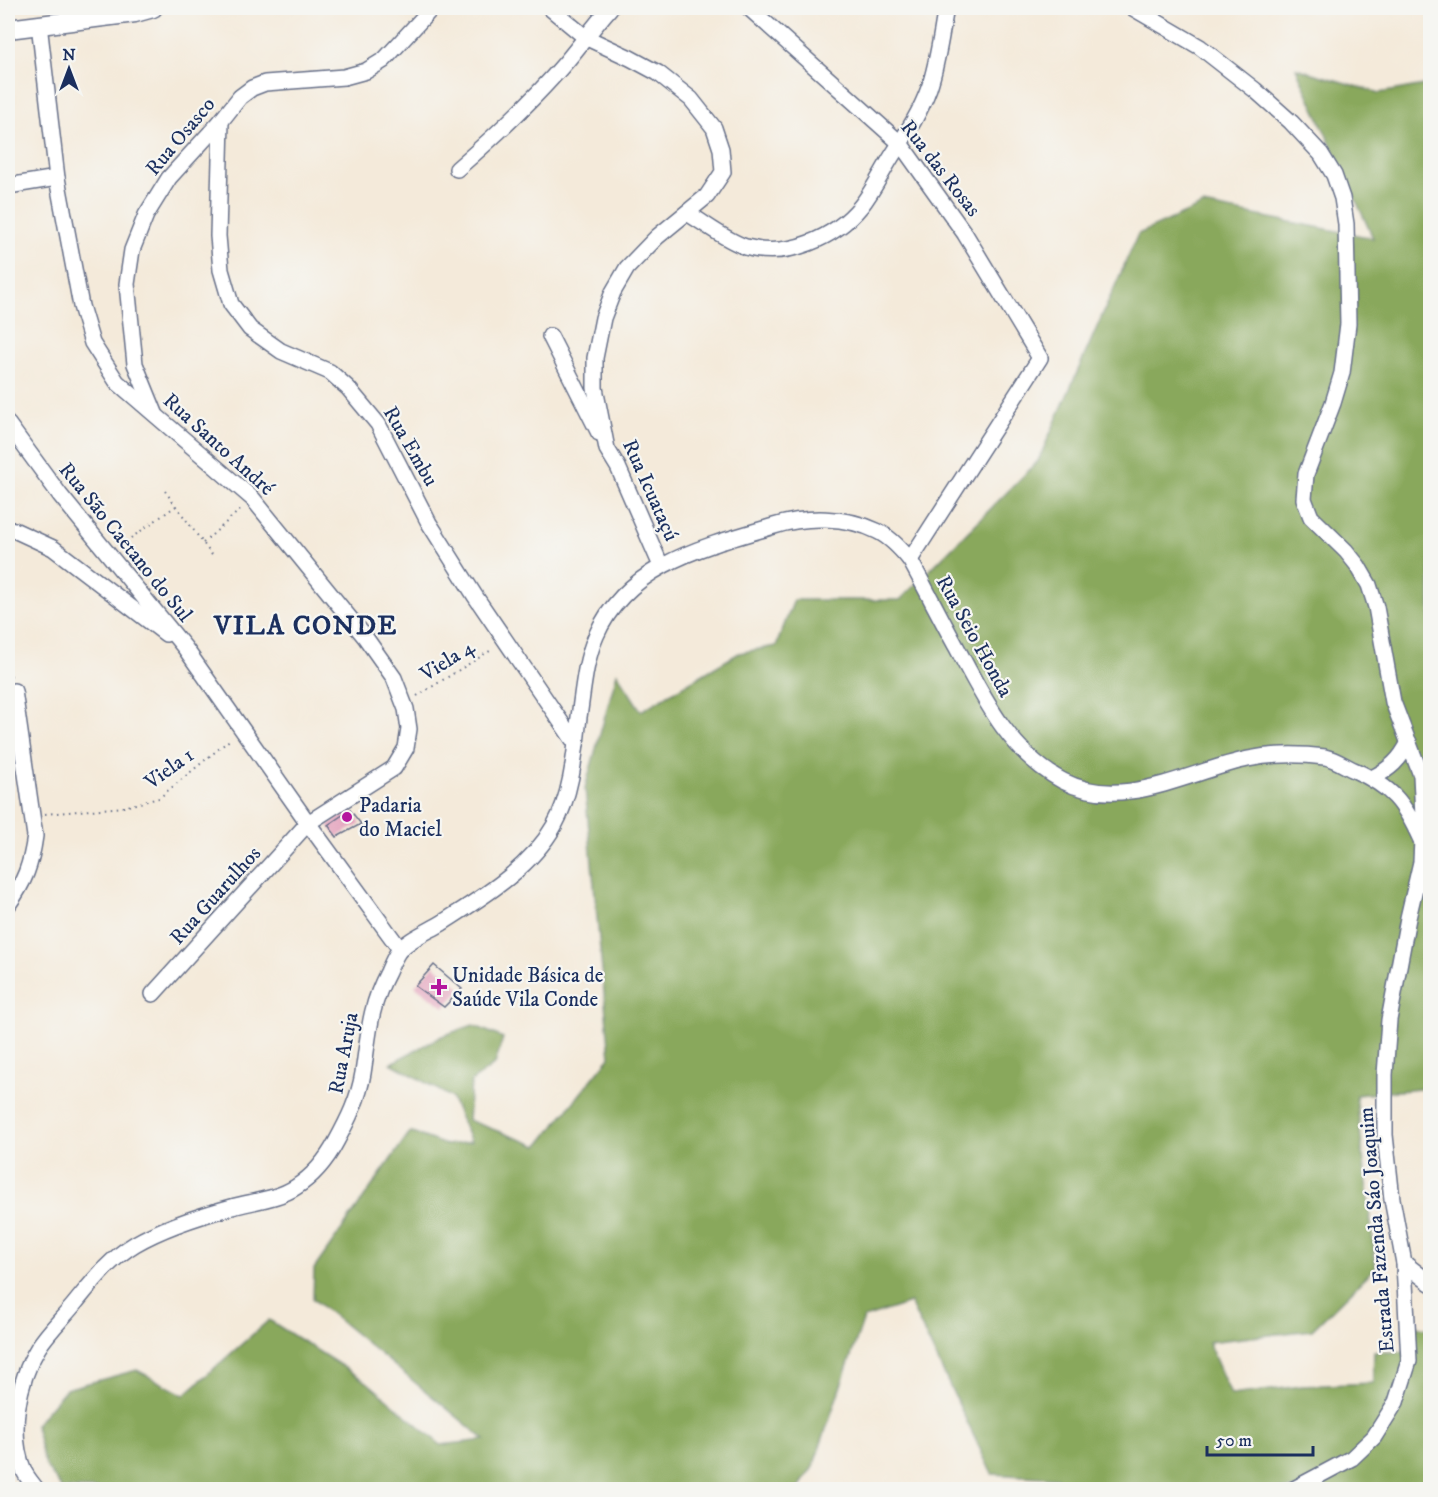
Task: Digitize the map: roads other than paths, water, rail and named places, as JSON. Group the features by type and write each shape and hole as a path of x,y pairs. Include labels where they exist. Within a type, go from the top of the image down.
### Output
{"street":[{"path":"8,29 135,13 153,8"},
{"name":"Rua Osasco","path":"156,416 135,364 126,284 132,250 146,215 169,177 240,97 252,88 265,83 344,77 366,70 384,60 432,8"},
{"path":"550,8 585,37"},
{"path":"457,169 535,96 610,8"},
{"name":"Rua das Rosas","path":"749,8 900,143 965,234 1040,358 910,560"},
{"path":"687,213 747,247 775,250 793,248 838,228 861,206 919,113 930,86 946,8"},
{"name":"Estrada Fazenda Sáo Joaquim","path":"1133,8 1200,47 1255,90 1291,122 1321,154 1334,175 1342,198 1346,224 1348,324 1342,373 1306,474 1305,499 1311,517 1346,551 1369,585 1376,607 1393,702 1421,775 1423,808 1421,840 1426,862 1408,918 1389,1020 1385,1075 1386,1145 1392,1199 1404,1263 1409,1361 1396,1402 1374,1437 1352,1458 1292,1490"},
{"name":"Rua Santo André","path":"39,24 57,178 81,306 92,343 117,382 253,499 365,637 394,678 404,704 409,729 406,748 394,768 308,823"},
{"name":"Rua Icuataçú","path":"585,37 658,73 691,99 714,128 721,149 723,172 707,196 657,237 627,268 613,292 603,318 595,358 595,388 607,449 618,467 661,566"},
{"name":"Rua Embu","path":"221,121 218,236 221,270 231,304 250,329 281,351 330,372 348,388 378,424 429,523 576,744"},
{"path":"8,186 57,178"},
{"path":"550,336 607,449"},
{"name":"Rua São Caetano do Sul","path":"8,424 60,495 185,648 400,949"},
{"name":"Rua Seio Honda","path":"576,744 584,678 596,638 610,612 635,583 661,566 702,547 784,523 846,520 879,531 897,545 910,560 986,702 1004,729 1032,758 1064,781 1097,792 1116,793 1146,788 1249,759 1276,756 1327,758 1380,782 1404,805 1421,840"},
{"path":"8,529 53,548 185,648"},
{"path":"8,905 24,883 32,859 35,836 14,691"},
{"path":"1372,778 1394,765 1401,758 1409,742"},
{"path":"400,949 475,902 511,874 543,844 557,822 566,798 576,744"},
{"name":"Rua Guarulhos","path":"153,994 308,823"},
{"name":"Rua Aruja","path":"37,1490 24,1472 17,1444 17,1413 25,1377 38,1348 109,1263 134,1245 171,1226 278,1196 296,1187 314,1172 334,1146 355,1106 363,1075 368,1026 377,993 400,949"},
{"path":"1404,1263 1431,1283"}],"place":[{"name":"Padaria do Maciel","path":"347,817"},
{"name":"Unidade Básica de Saúde Vila Conde","path":"439,987"}],"district":[{"name":"VILA CONDE","path":"306,625"}]}
